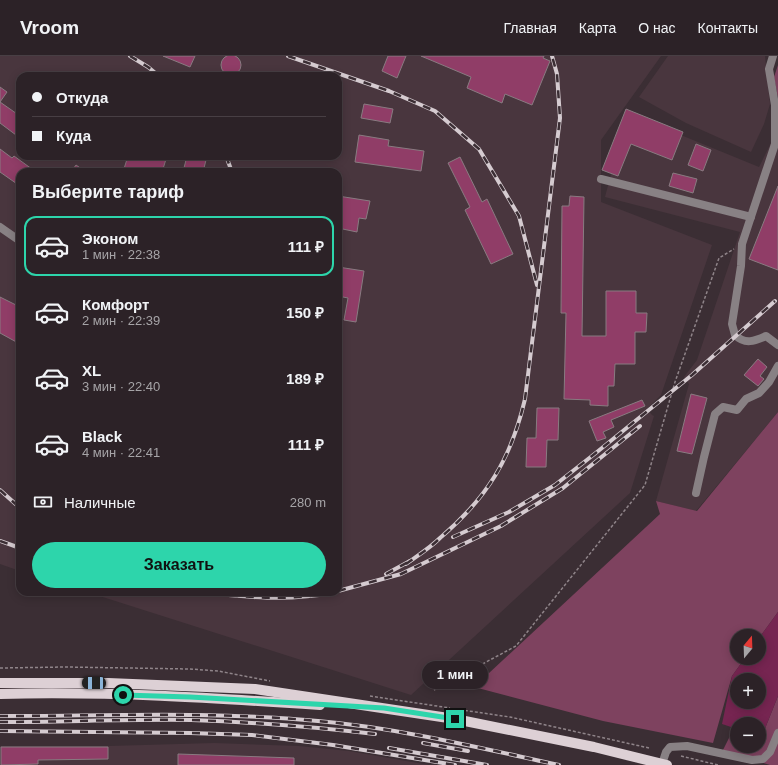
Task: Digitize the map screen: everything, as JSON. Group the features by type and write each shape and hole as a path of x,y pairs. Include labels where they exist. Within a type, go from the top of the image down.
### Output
{"main road":[{"path":"0,683 108,683 254,689 455,719 594,747 665,764"},
{"path":"0,694 175,696 384,708"}],"street":[{"path":"773,56 769,69 775,105 774,144 742,244 741,266 732,324 735,335 746,342 752,342 766,336 778,344"},
{"path":"601,179 751,217"},
{"path":"0,227 16,238"},
{"path":"696,493 715,414 723,407 737,410 746,399 759,393 769,382 778,366"},
{"path":"665,764 666,752 670,747 687,746 752,760 763,759 770,752 778,733"}],"path":[{"path":"434,690 516,646 645,485 675,382 719,258 742,244"},
{"path":"682,756 718,765"}],"shaded area":[{"path":"0,56 661,56 601,140 601,202 712,245 661,395 647,409 654,416 630,493 411,695 100,596 342,596 342,168 16,168 16,570 0,564"},
{"path":"668,56 765,56 770,104 764,124 751,152 686,123 639,97"},
{"path":"778,65 778,98 774,77"},
{"path":"627,113 759,167 778,129 778,412 696,511 656,501 689,384 684,377 697,360 740,232 605,197"},
{"path":"778,412 778,612 766,629 730,629 730,665 740,665 734,673 730,673 730,683 713,743 603,721 474,687 660,514 656,501 697,511"},
{"path":"778,612 778,696 766,726 766,717 730,717 730,727 722,724 730,686 730,709 766,709 766,673 734,673 740,665 766,665 766,629"},
{"path":"778,696 778,765 770,765 732,753 766,753 766,726"},
{"path":"730,736 730,752 723,750"},
{"path":"214,743 299,746 349,751 429,765 0,765 0,746 109,746"}],"building":[{"path":"227,55 235,55 241,61 241,69 238,72 224,72 221,69 221,61"},
{"path":"163,56 195,56 190,67"},
{"path":"388,56 406,56 397,78 382,71"},
{"path":"421,56 544,56 543,58 550,61 532,105 505,94 502,103 467,88 471,77"},
{"path":"0,87 7,92 0,102"},
{"path":"0,102 16,113 16,135 0,123"},
{"path":"364,104 393,109 390,123 361,118"},
{"path":"626,109 683,132 672,160 631,144 618,176 602,170"},
{"path":"359,135 389,140 388,146 424,151 421,171 355,162"},
{"path":"696,144 711,150 703,171 688,165"},
{"path":"0,149 12,158 14,156 16,160 20,160 30,168 16,168 16,183 0,172"},
{"path":"460,157 482,202 487,199 513,254 491,264 465,210 470,207 448,163"},
{"path":"127,160 166,160 163,168 124,168"},
{"path":"186,160 206,160 204,168 184,168"},
{"path":"673,173 697,179 693,193 669,186"},
{"path":"778,186 778,270 749,259"},
{"path":"570,196 584,197 582,336 606,336 606,291 636,291 636,313 647,313 646,332 635,332 635,364 615,364 614,386 608,386 608,406 590,405 590,400 564,399 566,313 561,313 562,206 569,206"},
{"path":"342,197 370,201 366,219 359,218 357,232 342,229"},
{"path":"342,268 364,271 356,322 344,320 348,298 342,297"},
{"path":"0,297 16,305 16,342 0,333"},
{"path":"758,359 767,367 760,376 764,379 758,386 744,375"},
{"path":"691,394 707,398 692,454 677,451"},
{"path":"642,400 645,406 611,420 614,427 603,432 606,438 597,441 589,421"},
{"path":"537,408 559,408 558,440 547,440 546,467 526,467 527,438 536,438"},
{"path":"1,747 108,747 108,759 38,760 38,764 1,765"},
{"path":"178,754 294,758 294,765 178,765"}],"railway":[{"path":"130,56 154,72"},
{"path":"288,56 334,72"},
{"path":"406,564 432,545 457,523 484,492 504,459 519,421 525,399 560,118 557,74 552,56"},
{"path":"342,75 389,91 435,111 479,149 519,216 537,285"},
{"path":"228,160 230,168"},
{"path":"453,537 509,512 555,485 692,375 775,301"},
{"path":"342,590 401,574 501,526 563,488 640,426"},
{"path":"0,490 16,504"},
{"path":"0,541 16,547"},
{"path":"386,574 410,561"},
{"path":"239,596 266,598 310,596"},
{"path":"0,716 199,715 318,721 379,728 469,745 559,765"},
{"path":"0,722 191,720 283,725 375,734"},
{"path":"0,731 252,735 333,745 455,765"},
{"path":"423,743 468,751"},
{"path":"389,748 487,765"}],"route":[{"path":"123,695 190,697 384,708 455,719"}]}
